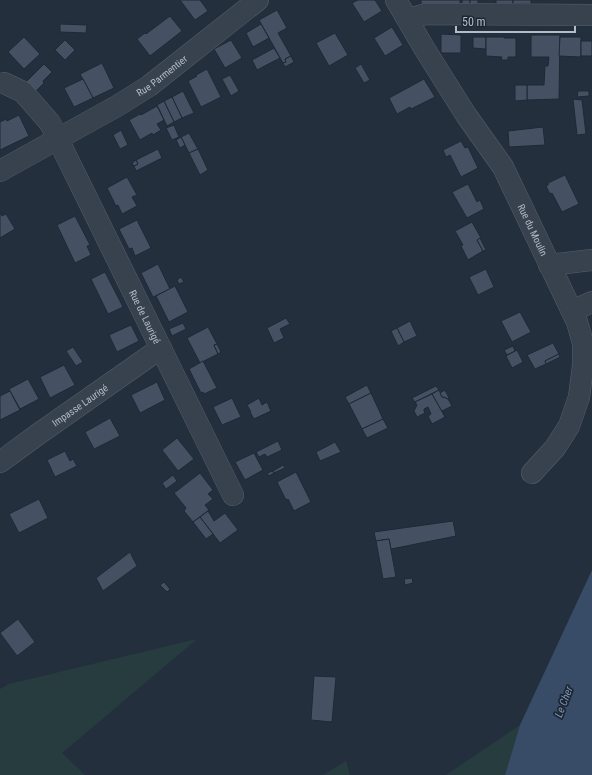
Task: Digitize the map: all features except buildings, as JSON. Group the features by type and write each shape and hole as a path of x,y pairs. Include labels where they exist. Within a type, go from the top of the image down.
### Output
{"street":[{"name":"Rue Parmentier","path":"0,170 117,106 149,86 258,0"},
{"name":"Rue du Moulin","path":"396,0 466,115 503,167 577,322 583,344 583,366 579,397 569,426 559,442 532,472"},
{"path":"408,19 426,14 592,15"},
{"path":"4,83 23,92 50,123 57,139"},
{"name":"Rue de Laurigé","path":"57,139 233,495"},
{"path":"549,265 592,260"},
{"path":"572,311 592,302"},
{"name":"Impasse Laurigé","path":"0,462 160,348"}],"green space":[{"path":"197,639 62,753 85,775 0,775 0,689 9,684"},
{"path":"520,725 505,775 446,775"},
{"path":"346,761 350,775 323,775"}],"water":[{"name":"Le Cher","path":"592,570 592,775 505,775 520,725"}]}
